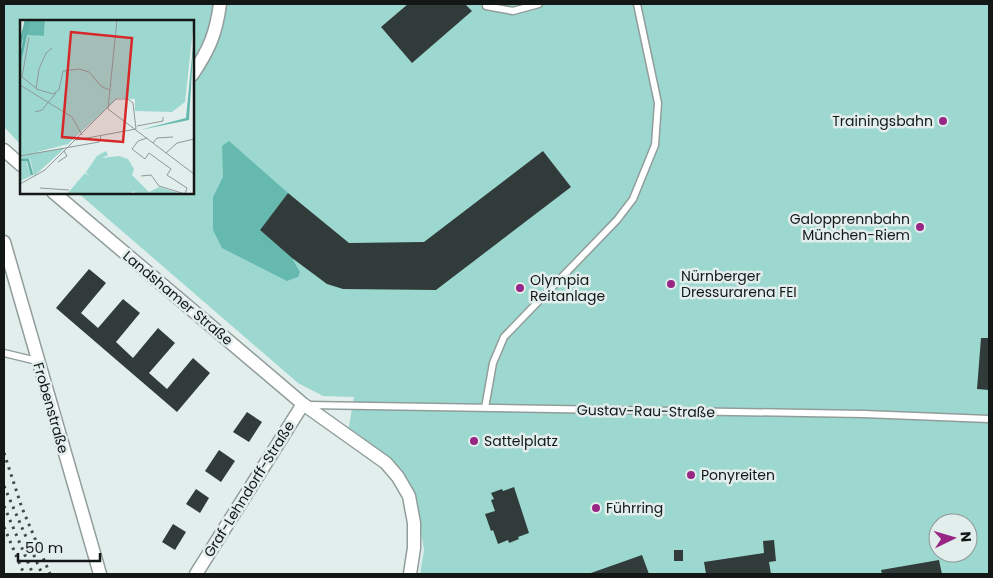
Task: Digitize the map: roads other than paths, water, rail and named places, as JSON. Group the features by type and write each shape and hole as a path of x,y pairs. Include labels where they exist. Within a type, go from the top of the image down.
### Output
{"street":[{"path":"194,72 205,55 216,29 220,4"},
{"path":"4,150 20,165"},
{"name":"Landshamer Straße","path":"55,194 303,404 386,463 398,477 409,496 414,523 414,548 410,574"},
{"name":"Frobenstraße","path":"4,242 100,574"},
{"name":"Graf-Lehndorff-Straße","path":"196,574 303,404"}],"lane":[{"path":"486,6 513,11 539,4"},
{"path":"485,408 493,363 504,337 617,220 633,200 655,145 658,103 637,4"},
{"path":"4,353 37,361"},
{"name":"Gustav-Rau-Straße","path":"303,404 864,414 989,419"}],"railway":[{"path":"4,453 22,508 50,574"},
{"path":"4,486 42,574"},
{"path":"4,506 33,574"},
{"path":"4,527 24,574"}],"place":[{"name":"Trainingsbahn","path":"943,121"},
{"name":"Galopprennbahn München-Riem","path":"920,227"},
{"name":"Nürnberger Dressurarena FEI","path":"671,284"},
{"name":"Olympia Reitanlage","path":"520,288"},
{"name":"Sattelplatz","path":"474,441"},
{"name":"Ponyreiten","path":"691,475"},
{"name":"Führring","path":"596,508"}]}
